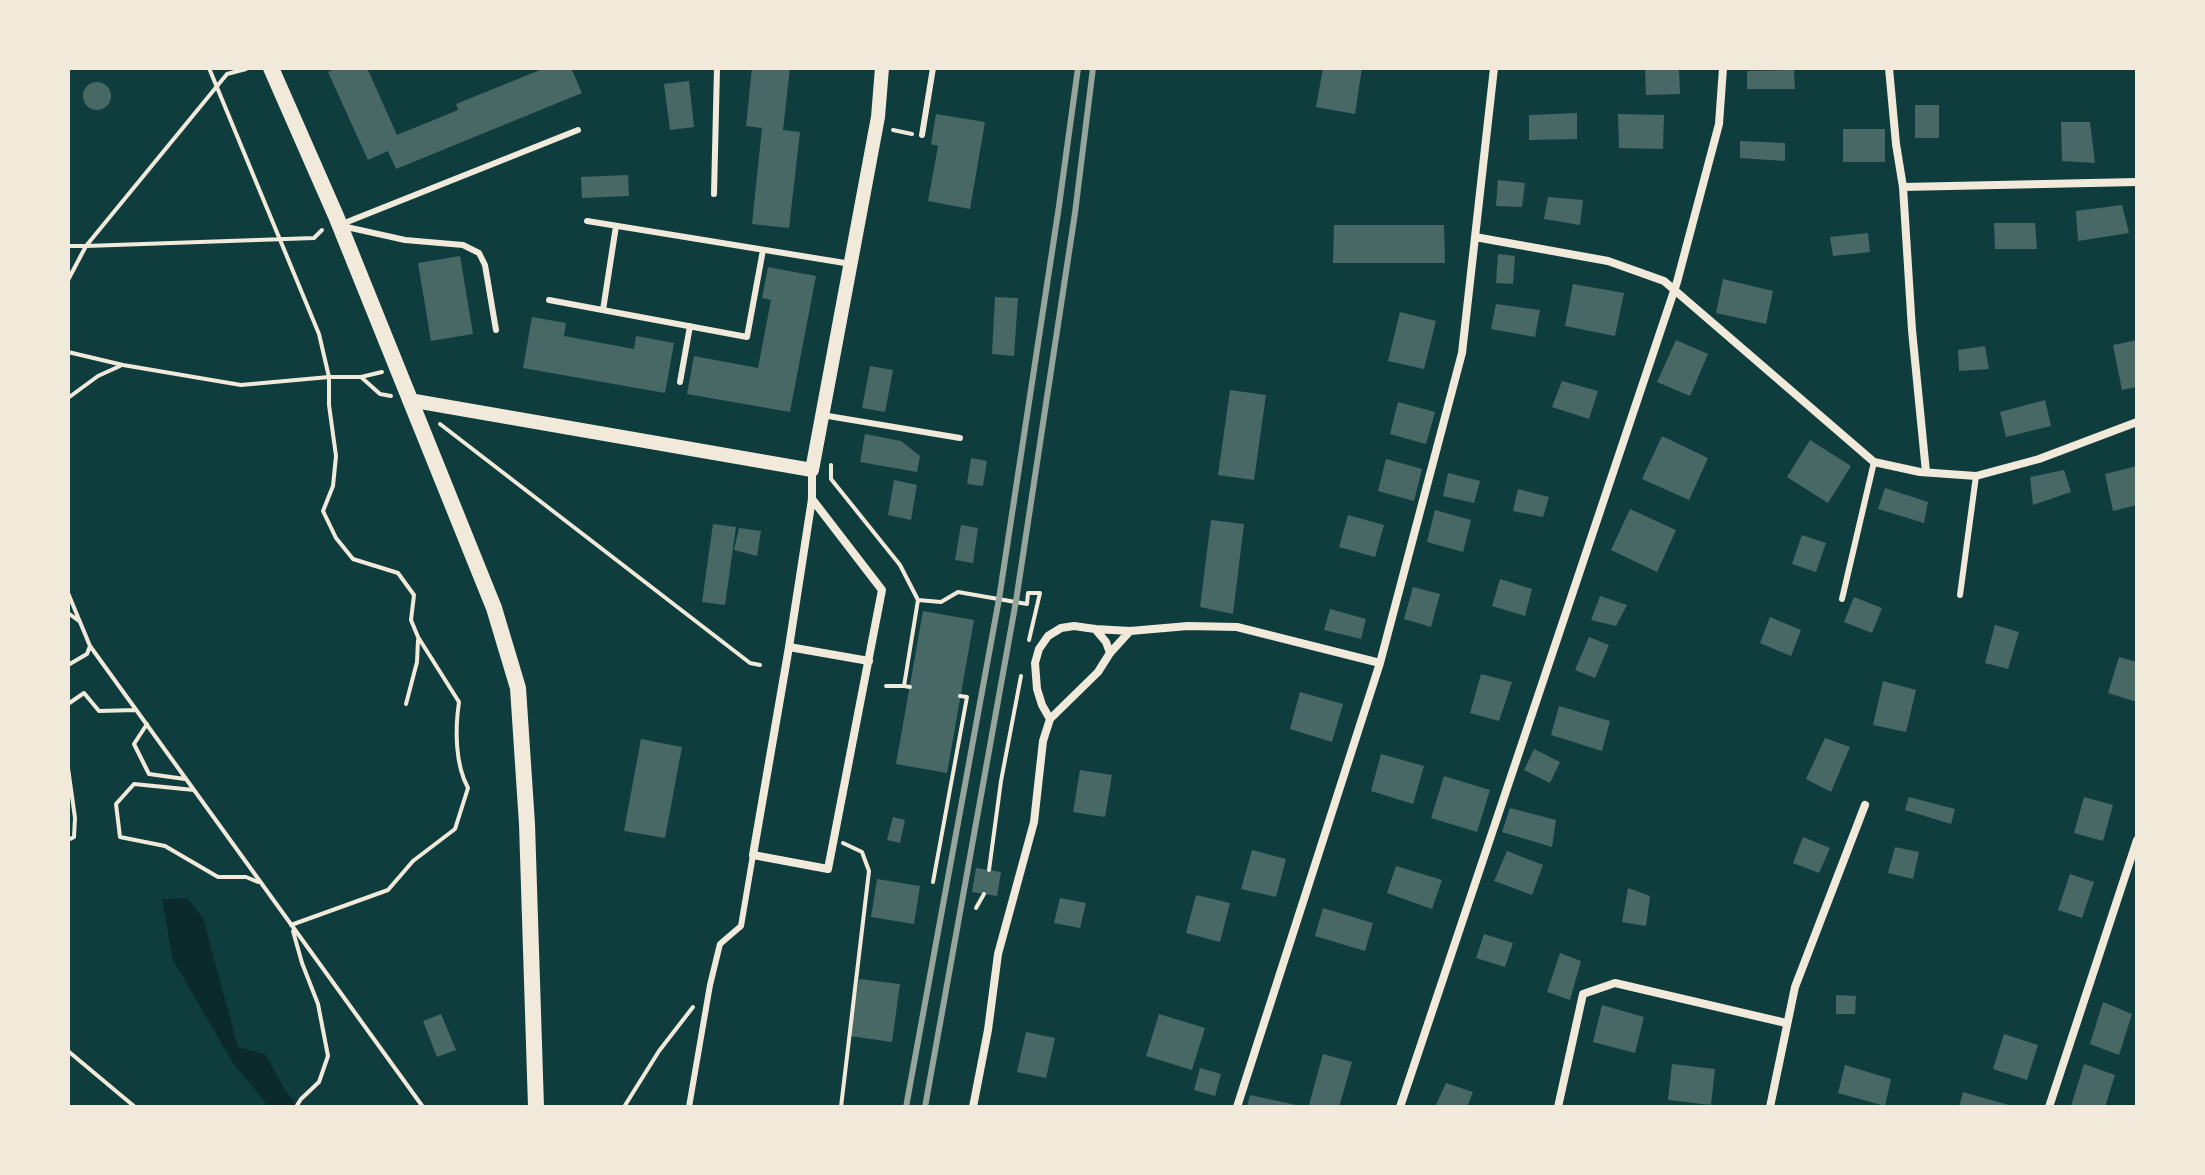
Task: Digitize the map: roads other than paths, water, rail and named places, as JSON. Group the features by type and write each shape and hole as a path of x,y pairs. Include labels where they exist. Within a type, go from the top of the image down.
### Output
{"main road":[{"path":"271,68 337,221 494,608 518,688 527,824 536,1107"}],"street":[{"path":"812,499 882,590 828,869 753,855 812,499 812,470 878,117 882,68"},
{"path":"1237,1107 1380,663 1462,353 1494,68"},
{"path":"1400,1107 1675,290 1719,124 1723,68"},
{"path":"1889,68 1903,187 1912,330 1926,472"},
{"path":"1903,187 2137,182"},
{"path":"1475,237 1608,261 1664,281 1874,462 1926,472 1976,476 2039,459 2137,422"},
{"path":"409,400 812,470"},
{"path":"1050,719 1037,689 1035,663 1039,649 1048,636 1061,628 1074,626 1130,631 1188,626 1237,627 1380,663"},
{"path":"1095,629 1106,642 1110,653"},
{"path":"973,1107 998,954 1034,822 1043,741 1050,719 1098,672 1130,631"},
{"path":"789,647 869,661"},
{"path":"1770,1107 1795,987 1865,805"},
{"path":"2049,1107 2137,840"},
{"path":"1558,1107 1583,994 1615,983 1786,1023"}],"lane":[{"path":"714,194 717,68"},
{"path":"922,135 933,68"},
{"path":"337,221 578,130"},
{"path":"337,221 405,240 463,245 479,253 485,265 496,330"},
{"path":"587,221 851,264"},
{"path":"603,310 616,226"},
{"path":"549,300 747,337 763,250"},
{"path":"680,382 690,326"},
{"path":"822,415 960,438"},
{"path":"1842,599 1874,462"},
{"path":"1960,595 1976,476"},
{"path":"689,1107 720,944 741,926 753,855"}],"water":[{"path":"187,898 203,918 238,1047 265,1054 298,1107 269,1107 233,1063 173,960 162,899"}],"railway":[{"path":"906,1107 999,599 1078,68"},
{"path":"925,1107 1016,601 1075,213 1093,68"}]}
